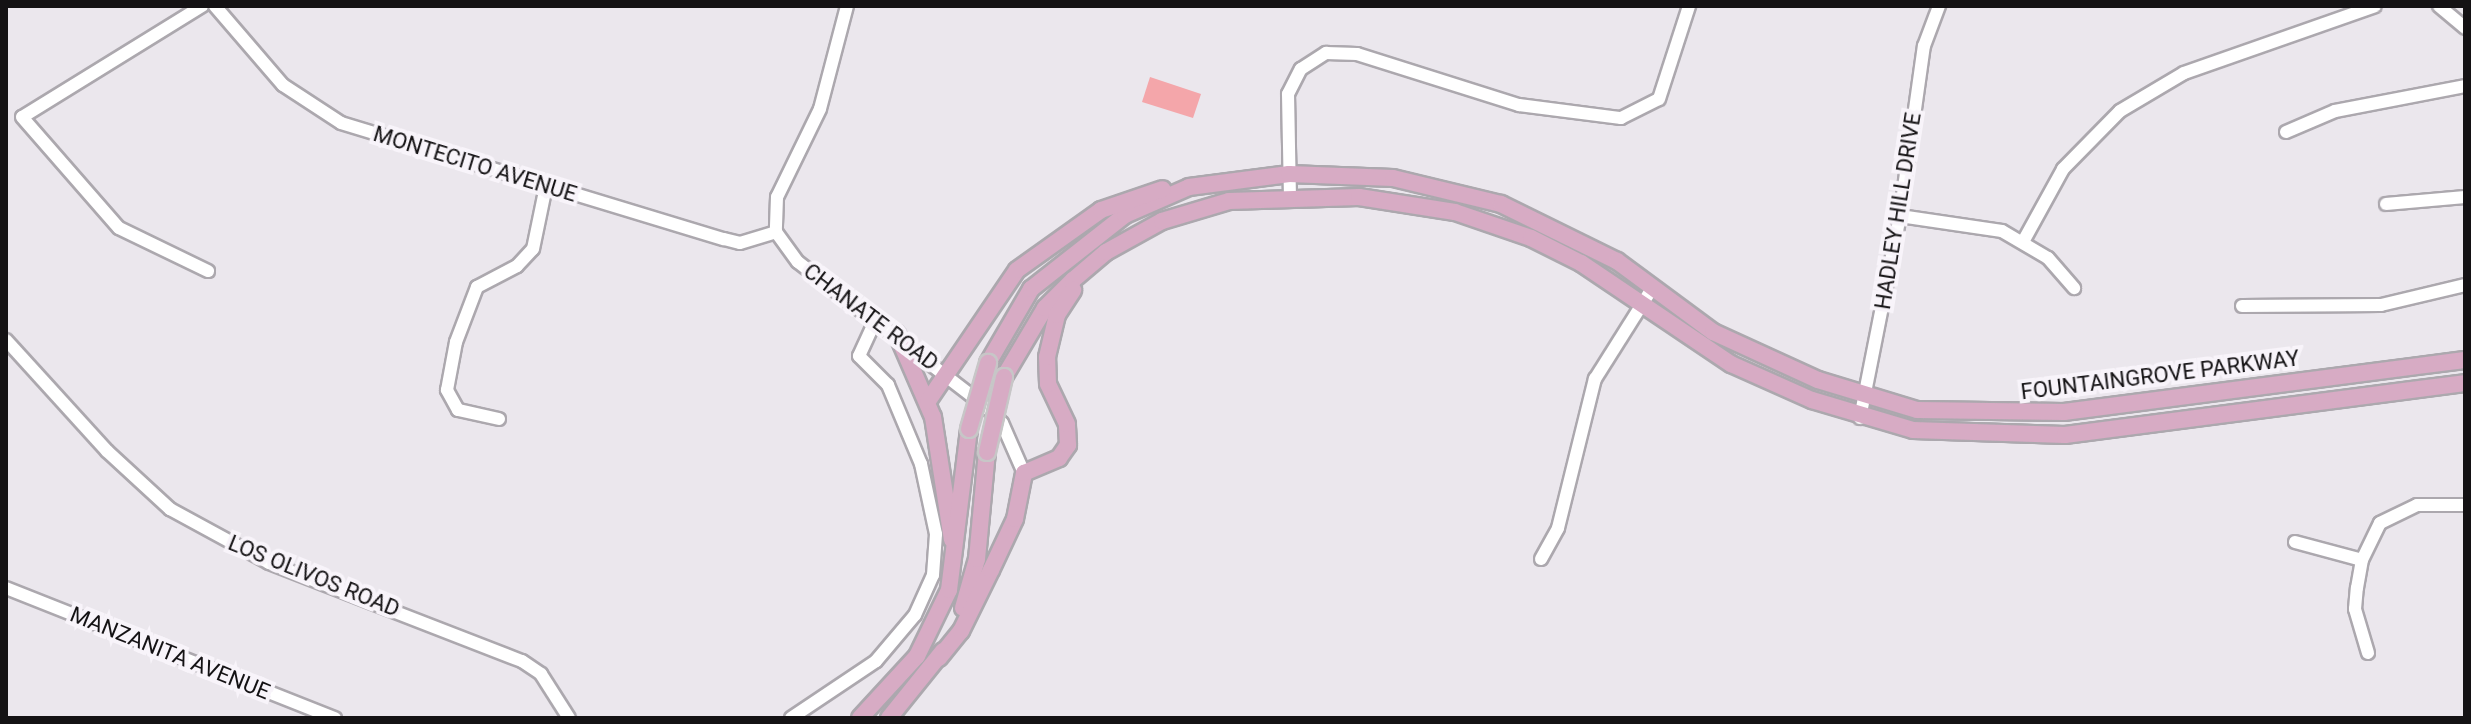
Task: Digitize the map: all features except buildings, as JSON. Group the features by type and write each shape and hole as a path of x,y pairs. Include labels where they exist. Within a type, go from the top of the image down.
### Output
{"main road":[{"name":"FOUNTAINGROVE PARKWAY","path":"860,718 917,656 949,590 969,429 988,363 1031,289 1058,262 1125,215 1189,187 1289,174 1393,178 1501,204 1579,239 1653,287 1713,332 1866,398 1953,415 2064,412 2465,360"},
{"path":"928,401 1017,270 1101,210 1141,194 1189,187"},
{"name":"FOUNTAINGROVE PARKWAY","path":"889,718 939,658 958,621 977,559 987,452 1004,377 1045,308 1106,252 1190,209 1290,198 1389,201 1493,223 1559,251 1642,302 1731,364 1860,418 1951,435 2065,435 2465,383"},
{"path":"939,658 961,631 1015,519 1024,473 1059,458 1068,445 1067,424 1048,384 1050,335 1075,286 1106,252"},
{"path":"897,334 928,401 952,546 949,590"}],"street":[{"path":"202,6 22,117 119,228 208,271"},
{"name":"MONTECITO AVENUE","path":"215,6 283,85 323,114 724,239 740,243 776,232"},
{"path":"776,232 777,197 820,109 847,6"},
{"path":"1290,198 1288,94 1301,69 1326,53 1357,54 1519,105 1621,118 1659,99 1689,6"},
{"name":"HADLEY HILL DRIVE","path":"1860,418 1900,216 1924,46 1939,6"},
{"path":"2024,240 2063,169 2120,111 2184,73 2375,6"},
{"path":"2439,6 2465,28"},
{"path":"2286,132 2335,111 2465,86"},
{"path":"499,419 458,410 447,390 456,342 477,287 517,266 533,249 546,186"},
{"path":"2386,204 2465,197"},
{"path":"1900,216 2002,231 2024,240 2074,288"},
{"name":"CHANATE ROAD","path":"776,232 798,262 897,334 1002,423 1024,473"},
{"path":"2242,306 2381,305 2465,285"},
{"path":"1541,559 1558,528 1595,379 1653,287"},
{"path":"791,718 876,661 915,615 933,575 936,534 921,464 888,385 859,356 876,319"},
{"name":"LOS OLIVOS ROAD","path":"6,340 107,451 170,509 269,563 522,661 541,674 569,718"},
{"path":"2368,653 2355,609 2362,560 2380,523 2394,511 2465,505"},
{"path":"2295,542 2362,560"},
{"name":"MANZANITA AVENUE","path":"6,588 335,718"}],"shaded area":[{"path":"1150,77 1201,94 1193,118 1142,102"}]}
